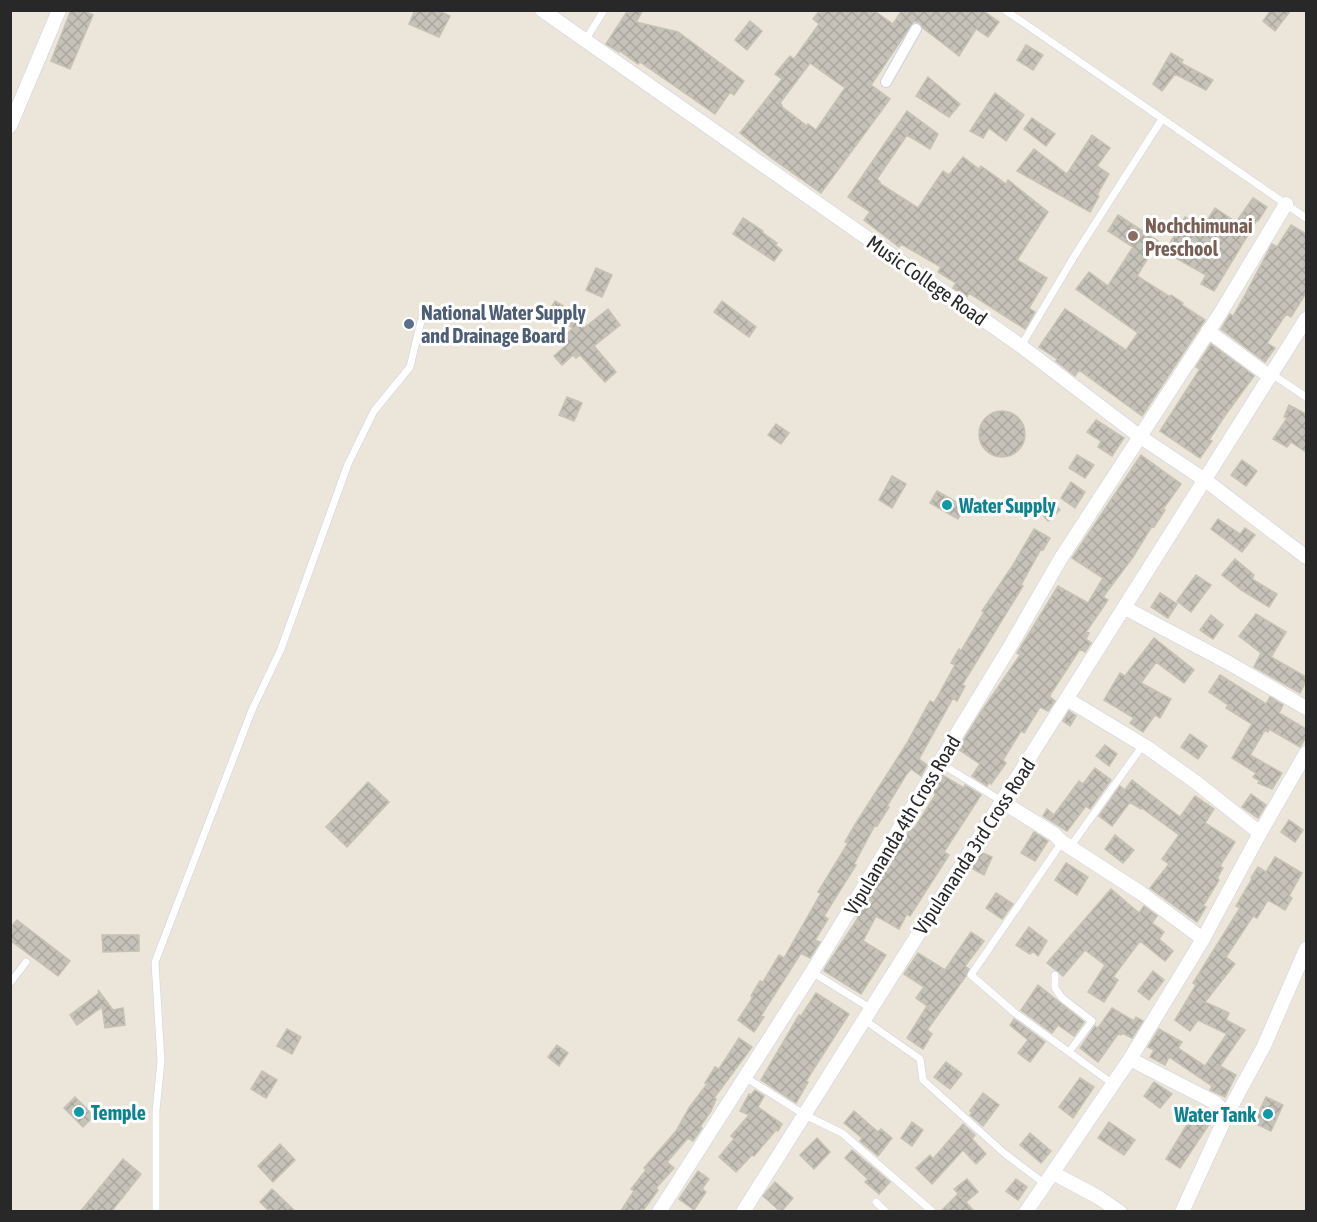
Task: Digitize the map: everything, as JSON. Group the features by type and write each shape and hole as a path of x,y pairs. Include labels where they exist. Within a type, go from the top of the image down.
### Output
{"street":[{"path":"10,126 59,10"},
{"name":"Music College Road","path":"542,10 1021,346 1139,436 1205,480 1306,557"},
{"path":"886,82 916,29"},
{"name":"Vipulananda 4th Cross Road","path":"659,1212 812,972 940,763 1061,558 1208,331 1286,204"},
{"name":"Vipulananda 3rd Cross Road","path":"746,1210 867,1014 1306,319"},
{"path":"1208,331 1271,376"},
{"path":"1125,608 1229,663 1306,708"},
{"path":"1067,699 1143,745 1197,783 1260,833"},
{"path":"1026,1212 1130,1059 1203,939 1306,753"},
{"path":"1003,802 1054,834 1066,845 1140,893 1203,939"},
{"path":"1182,1212 1227,1114 1264,1046 1306,949"},
{"path":"1130,1059 1214,1102 1227,1114"},
{"path":"1049,1179 1098,1197 1120,1212"}],"lane":[{"path":"585,41 604,10"},
{"path":"1005,10 1306,219"},
{"path":"1021,346 1075,255 1162,119"},
{"path":"156,1212 156,1111 160,1061 155,962 252,710 281,649 348,464 374,411 410,367 421,321"},
{"path":"1271,376 1306,398"},
{"path":"1113,1084 1016,1013 971,975 1143,745"},
{"path":"940,763 1003,802"},
{"path":"10,983 26,962"},
{"path":"812,972 920,1059 923,1080 1004,1154 1049,1179"},
{"path":"1055,975 1055,988 1062,998 1092,1021 1068,1052"},
{"path":"745,1077 805,1114 842,1132 933,1212"},
{"path":"876,1202 886,1212"}],"building":[{"path":"71,10 82,10 93,15 70,69 51,61"},
{"path":"415,10 437,10 450,16 439,37 409,24"},
{"path":"628,10 643,10 636,22 678,32 744,81 734,95 730,92 715,114 640,62 638,64 606,44"},
{"path":"820,10 873,10 893,24 902,10 982,10 999,22 988,37 976,29 959,56 923,28 920,23 914,21 871,85 890,99 821,193 740,133 782,79 775,74 790,56 794,59 819,24 813,19","holes":["810,63 845,88 816,130 808,124 807,126 780,103"]},
{"path":"1271,10 1291,10 1275,31 1263,21"},
{"path":"750,21 762,31 747,50 735,40"},
{"path":"1026,45 1043,55 1033,70 1017,60"},
{"path":"1171,53 1183,60 1181,63 1213,80 1206,90 1175,74 1162,91 1153,84"},
{"path":"928,77 960,104 949,117 916,96"},
{"path":"995,93 1024,115 1006,141 989,128 983,138 970,131"},
{"path":"907,111 938,134 930,149 907,135 877,179 879,183 918,208 943,171 949,175 963,157 979,169 981,166 1006,184 1008,180 1048,212 1017,260 1047,278 1029,308 1035,312 1025,329 969,293 967,297 953,288 956,283 938,272 941,267 901,244 899,247 864,220 870,212 848,197"},
{"path":"1032,118 1055,134 1046,146 1024,129"},
{"path":"1092,135 1110,148 1097,166 1109,174 1090,212 1017,171 1034,149 1067,174"},
{"path":"1253,198 1267,207 1214,291 1201,284 1206,275 1165,252 1185,217 1203,227 1215,208 1236,222"},
{"path":"1118,215 1158,241 1137,276 1170,297 1171,295 1205,320 1142,416 1079,370 1075,376 1056,361 1057,359 1039,347 1065,309 1126,350 1138,333 1076,289 1089,272 1108,286 1133,247 1108,231"},
{"path":"743,218 777,243 775,245 782,250 774,261 733,234"},
{"path":"1291,225 1306,234 1306,293 1291,317 1286,314 1267,343 1275,348 1265,362 1221,329 1230,314 1233,316 1272,244 1277,247"},
{"path":"596,268 612,275 602,297 586,290"},
{"path":"555,301 567,308 584,328 608,309 620,325 594,346 616,372 605,382 580,355 576,358 573,355 562,365 554,356 565,346 560,340 573,328 548,313"},
{"path":"722,301 756,327 749,337 714,312"},
{"path":"1211,344 1254,376 1224,417 1200,458 1160,431 1200,369 1196,367"},
{"path":"567,397 582,403 574,421 559,415"},
{"path":"1289,405 1306,414 1306,452 1291,442 1287,447 1273,439 1287,418 1284,417"},
{"path":"1002,411 1011,412 1019,417 1024,425 1024,443 1019,451 1011,456 1002,457 993,456 985,451 980,443 979,434 980,425 985,417 993,412"},
{"path":"1096,420 1124,438 1112,456 1098,447 1101,441 1087,432"},
{"path":"776,424 789,433 781,444 768,435"},
{"path":"1077,455 1094,465 1085,478 1069,468"},
{"path":"1141,455 1181,484 1163,509 1165,510 1154,527 1152,526 1133,557 1103,597 1108,600 1086,632 1089,633 1086,639 1091,643 1085,652 1080,649 1050,695 1055,701 1048,711 1040,707 1024,733 1021,731 1003,760 1006,763 991,784 989,782 987,786 972,776 980,764 958,749 1020,655 1017,653 1058,586 1088,603 1103,578 1072,558"},
{"path":"1242,460 1257,471 1246,486 1231,475"},
{"name":"Water Supply","path":"892,476 906,484 892,508 879,500"},
{"path":"1071,482 1085,492 1075,508 1061,498"},
{"name":"Water Supply","path":"937,491 965,507 958,519 930,503"},
{"path":"1052,501 1060,510 1048,521 1040,512"},
{"path":"1218,519 1240,534 1245,528 1255,535 1242,552 1211,529"},
{"path":"1034,529 1050,538 1043,550 1041,549 1021,585 1023,586 962,685 965,686 957,701 953,698 919,759 927,765 921,776 911,769 906,775 887,806 889,807 877,826 875,825 854,864 856,865 824,916 828,919 815,940 820,942 810,958 801,953 761,1016 764,1017 754,1032 738,1020 753,997 751,996 760,981 763,982 779,955 784,958 821,893 818,892 848,843 845,842 853,828 907,743 930,701 934,703 955,665 951,663 959,649 961,651 984,612 982,611"},
{"path":"1235,559 1254,575 1252,579 1277,594 1269,607 1222,575"},
{"path":"1196,575 1211,585 1191,612 1177,601"},
{"path":"1160,593 1177,604 1168,618 1151,607"},
{"path":"1256,614 1286,632 1271,657 1306,677 1300,693 1254,667 1261,653 1239,636"},
{"path":"1211,615 1223,625 1213,639 1200,630"},
{"path":"1154,638 1194,670 1184,683 1156,662 1141,683 1171,699 1160,718 1155,715 1143,732 1130,723 1134,718 1104,700 1120,673 1125,676"},
{"path":"1220,675 1266,704 1270,697 1283,705 1279,713 1306,729 1306,737 1300,747 1269,729 1268,732 1265,730 1250,755 1282,773 1272,789 1258,783 1260,781 1253,777 1256,773 1232,758 1252,724 1226,708 1228,705 1209,692"},
{"path":"1069,711 1076,716 1070,726 1063,721"},
{"path":"1190,734 1207,746 1198,759 1181,747"},
{"path":"1105,745 1117,754 1109,766 1096,756"},
{"path":"1095,768 1111,780 1090,809 1086,806 1067,831 1043,816 1047,809 1054,815 1079,781 1083,784"},
{"path":"942,775 981,795 944,852 949,855 910,916 907,914 899,929 876,916 863,941 886,955 861,994 824,971 825,968 858,918 896,851 912,827 914,829 936,794 932,792"},
{"path":"1132,780 1180,817 1195,796 1214,809 1205,823 1235,842 1220,866 1223,868 1217,878 1219,880 1203,906 1206,907 1197,922 1150,888 1169,864 1162,859 1179,835 1130,802 1112,826 1099,816 1120,786 1125,790"},
{"path":"368,782 389,802 347,847 326,827"},
{"path":"1251,794 1266,805 1258,818 1242,807"},
{"path":"1289,820 1303,830 1295,842 1281,832"},
{"path":"1034,832 1048,841 1035,861 1021,853"},
{"path":"1115,835 1134,850 1123,863 1105,849"},
{"path":"981,852 992,857 984,875 971,868"},
{"path":"1275,857 1302,873 1289,896 1292,898 1285,910 1268,900 1257,918 1253,916 1226,957 1235,964 1205,1002 1229,1013 1226,1020 1245,1030 1220,1066 1236,1075 1225,1097 1210,1090 1212,1086 1169,1057 1165,1065 1150,1057 1154,1050 1148,1047 1159,1029 1182,1042 1178,1048 1205,1066 1227,1034 1198,1020 1190,1031 1175,1020 1196,985 1193,983 1240,908 1236,906 1251,878 1258,867 1266,872"},
{"path":"1066,863 1088,877 1077,895 1055,880"},
{"path":"1111,889 1139,913 1144,906 1157,916 1152,923 1164,932 1159,939 1173,951 1165,961 1140,941 1113,977 1118,980 1104,1002 1088,992 1105,965 1085,950 1063,976 1047,963"},
{"path":"996,893 1013,904 1002,919 986,908"},
{"path":"17,920 70,961 58,976 10,940 10,928"},
{"path":"1029,927 1047,941 1038,956 1033,951 1030,954 1016,945"},
{"path":"971,932 984,941 965,966 969,969 966,976 927,1030 932,1034 923,1049 907,1038 927,1006 916,998 924,987 904,974 918,953 945,970"},
{"path":"102,935 139,935 139,951 103,952"},
{"path":"1153,971 1164,980 1149,1000 1138,991"},
{"path":"1038,985 1084,1022 1074,1036 1058,1025 1052,1033 1021,1010"},
{"path":"98,990 113,1010 123,1008 125,1025 105,1028 102,1007 77,1025 70,1015 99,993"},
{"path":"816,993 849,1014 806,1081 808,1082 796,1103 761,1080 799,1015 801,1016"},
{"path":"1112,1008 1134,1021 1136,1017 1143,1021 1132,1038 1122,1033 1118,1034 1098,1062 1080,1048 1095,1026 1098,1028"},
{"path":"1014,1019 1045,1042 1030,1062 1018,1053 1028,1040 1010,1025"},
{"path":"287,1029 301,1037 292,1054 277,1046"},
{"path":"739,1038 752,1047 714,1098 716,1099 711,1111 700,1127 702,1128 693,1141 688,1138 667,1162 674,1168 656,1188 658,1190 642,1212 620,1212 634,1191 631,1189 646,1170 644,1168 676,1131 689,1108 707,1084 705,1083 715,1067 719,1069"},
{"path":"557,1045 568,1053 559,1066 548,1057"},
{"path":"946,1062 962,1074 950,1089 934,1077"},
{"path":"262,1071 277,1080 266,1098 251,1089"},
{"path":"1080,1078 1094,1087 1073,1118 1059,1107"},
{"path":"1154,1082 1172,1094 1160,1108 1144,1096"},
{"path":"755,1090 764,1096 758,1107 782,1124 778,1131 776,1130 754,1156 752,1155 736,1172 719,1157 734,1139 731,1136 749,1115 740,1111 749,1094 751,1095"},
{"path":"983,1093 999,1105 983,1126 970,1115 972,1113 970,1111"},
{"name":"Temple","path":"75,1097 94,1116 83,1127 64,1108"},
{"name":"Water Tank","path":"1266,1097 1283,1105 1271,1131 1254,1123"},
{"path":"854,1111 878,1132 881,1129 892,1138 878,1156 844,1123"},
{"path":"1194,1113 1210,1123 1180,1168 1166,1159"},
{"path":"912,1122 923,1130 912,1146 901,1138"},
{"path":"1109,1122 1135,1140 1124,1155 1098,1138"},
{"path":"963,1124 975,1135 972,1139 986,1154 976,1164 963,1150 932,1184 916,1168 930,1155 933,1159"},
{"path":"1030,1133 1051,1151 1041,1163 1020,1145"},
{"path":"817,1138 830,1152 814,1169 800,1155"},
{"path":"280,1144 295,1160 273,1182 258,1166"},
{"path":"852,1150 890,1182 879,1194 865,1182 868,1179 845,1158"},
{"path":"123,1159 141,1174 111,1212 80,1212"},
{"path":"698,1171 709,1179 702,1189 706,1192 694,1210 679,1199"},
{"path":"967,1179 978,1192 966,1202 975,1212 940,1212 958,1194 963,1199 954,1189"},
{"path":"1016,1179 1027,1187 1018,1200 1006,1191"},
{"path":"775,1182 793,1198 781,1212 763,1196"},
{"path":"272,1189 296,1212 270,1212 260,1202"}],"place":[{"name":"Nochchimunai Preschool","path":"1133,236"},
{"name":"National Water Supply and Drainage Board","path":"409,324"},
{"name":"Water Supply","path":"947,505"},
{"name":"Temple","path":"79,1112"},
{"name":"Water Tank","path":"1268,1114"}]}
